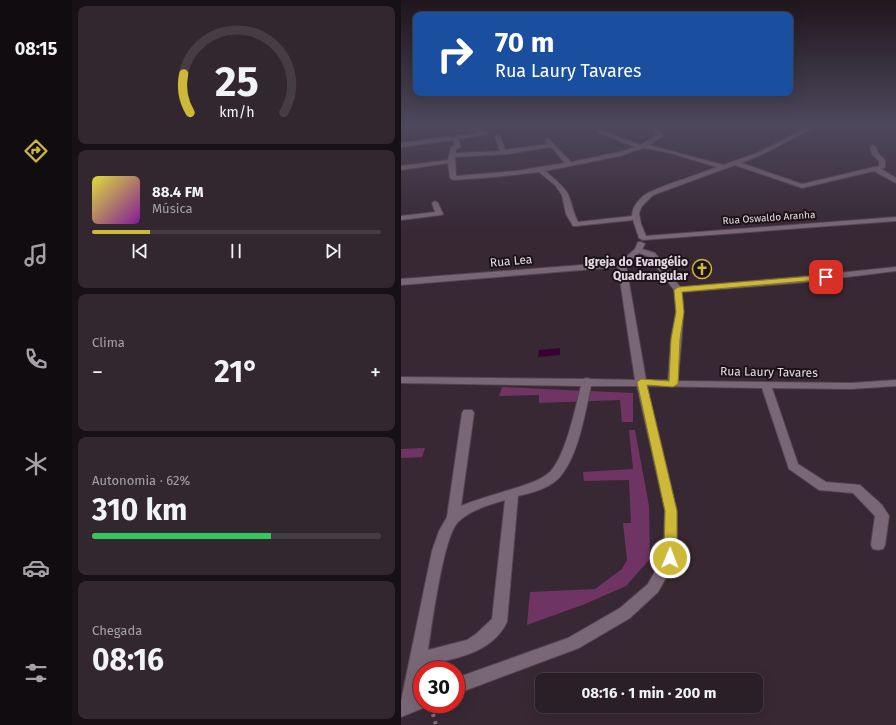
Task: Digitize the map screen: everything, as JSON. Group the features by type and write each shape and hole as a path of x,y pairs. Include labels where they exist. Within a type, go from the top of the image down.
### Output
{"street":[{"path":"401,168 443,160"},
{"path":"452,160 453,178 503,174 589,160"},
{"path":"565,160 569,164"},
{"path":"692,160 722,168"},
{"path":"465,683 573,643 625,613 653,588 670,558 671,511 641,382 622,264 638,250 643,238 636,221 635,212 639,203 651,194 743,160"},
{"path":"735,163 802,186 876,169 882,167 882,160"},
{"path":"539,169 565,195 570,214 576,224 636,221"},
{"path":"876,169 896,181"},
{"path":"401,218 439,214 435,203"},
{"name":"Rua Oswaldo Aranha","path":"643,238 896,219"},
{"path":"638,250 652,255 678,290 680,312 675,339 673,384"},
{"name":"Rua Lea","path":"401,282 622,264"},
{"path":"678,290 896,270"},
{"name":"Rua Laury Tavares","path":"401,380 587,381 673,384 851,386 896,382"},
{"path":"453,519 469,509 542,483 554,475 563,462 587,381"},
{"path":"766,385 793,466 823,487 856,488 877,508 882,516 878,545"},
{"path":"411,705 418,659 439,551 444,533 453,519 468,412"},
{"path":"418,659 459,650 475,644 490,634 499,622 512,494"}],"shaded area":[{"path":"560,348 560,355 538,357 539,350"},
{"path":"502,387 633,393 633,422 622,422 620,400 539,403 539,395 499,396"},
{"path":"629,430 635,430 649,506 650,559 626,586 585,604 527,625 530,592 595,589 622,569 627,560 623,523 631,523 629,480 584,481 583,472 633,469"},
{"path":"425,448 422,457 401,458 401,449"}],"place":[{"name":"Igreja do Evangélio Quadrangular","path":"702,269"}],"route":[{"path":"670,558 671,511 641,382 673,384 675,339 680,312 678,290 826,277"}]}
